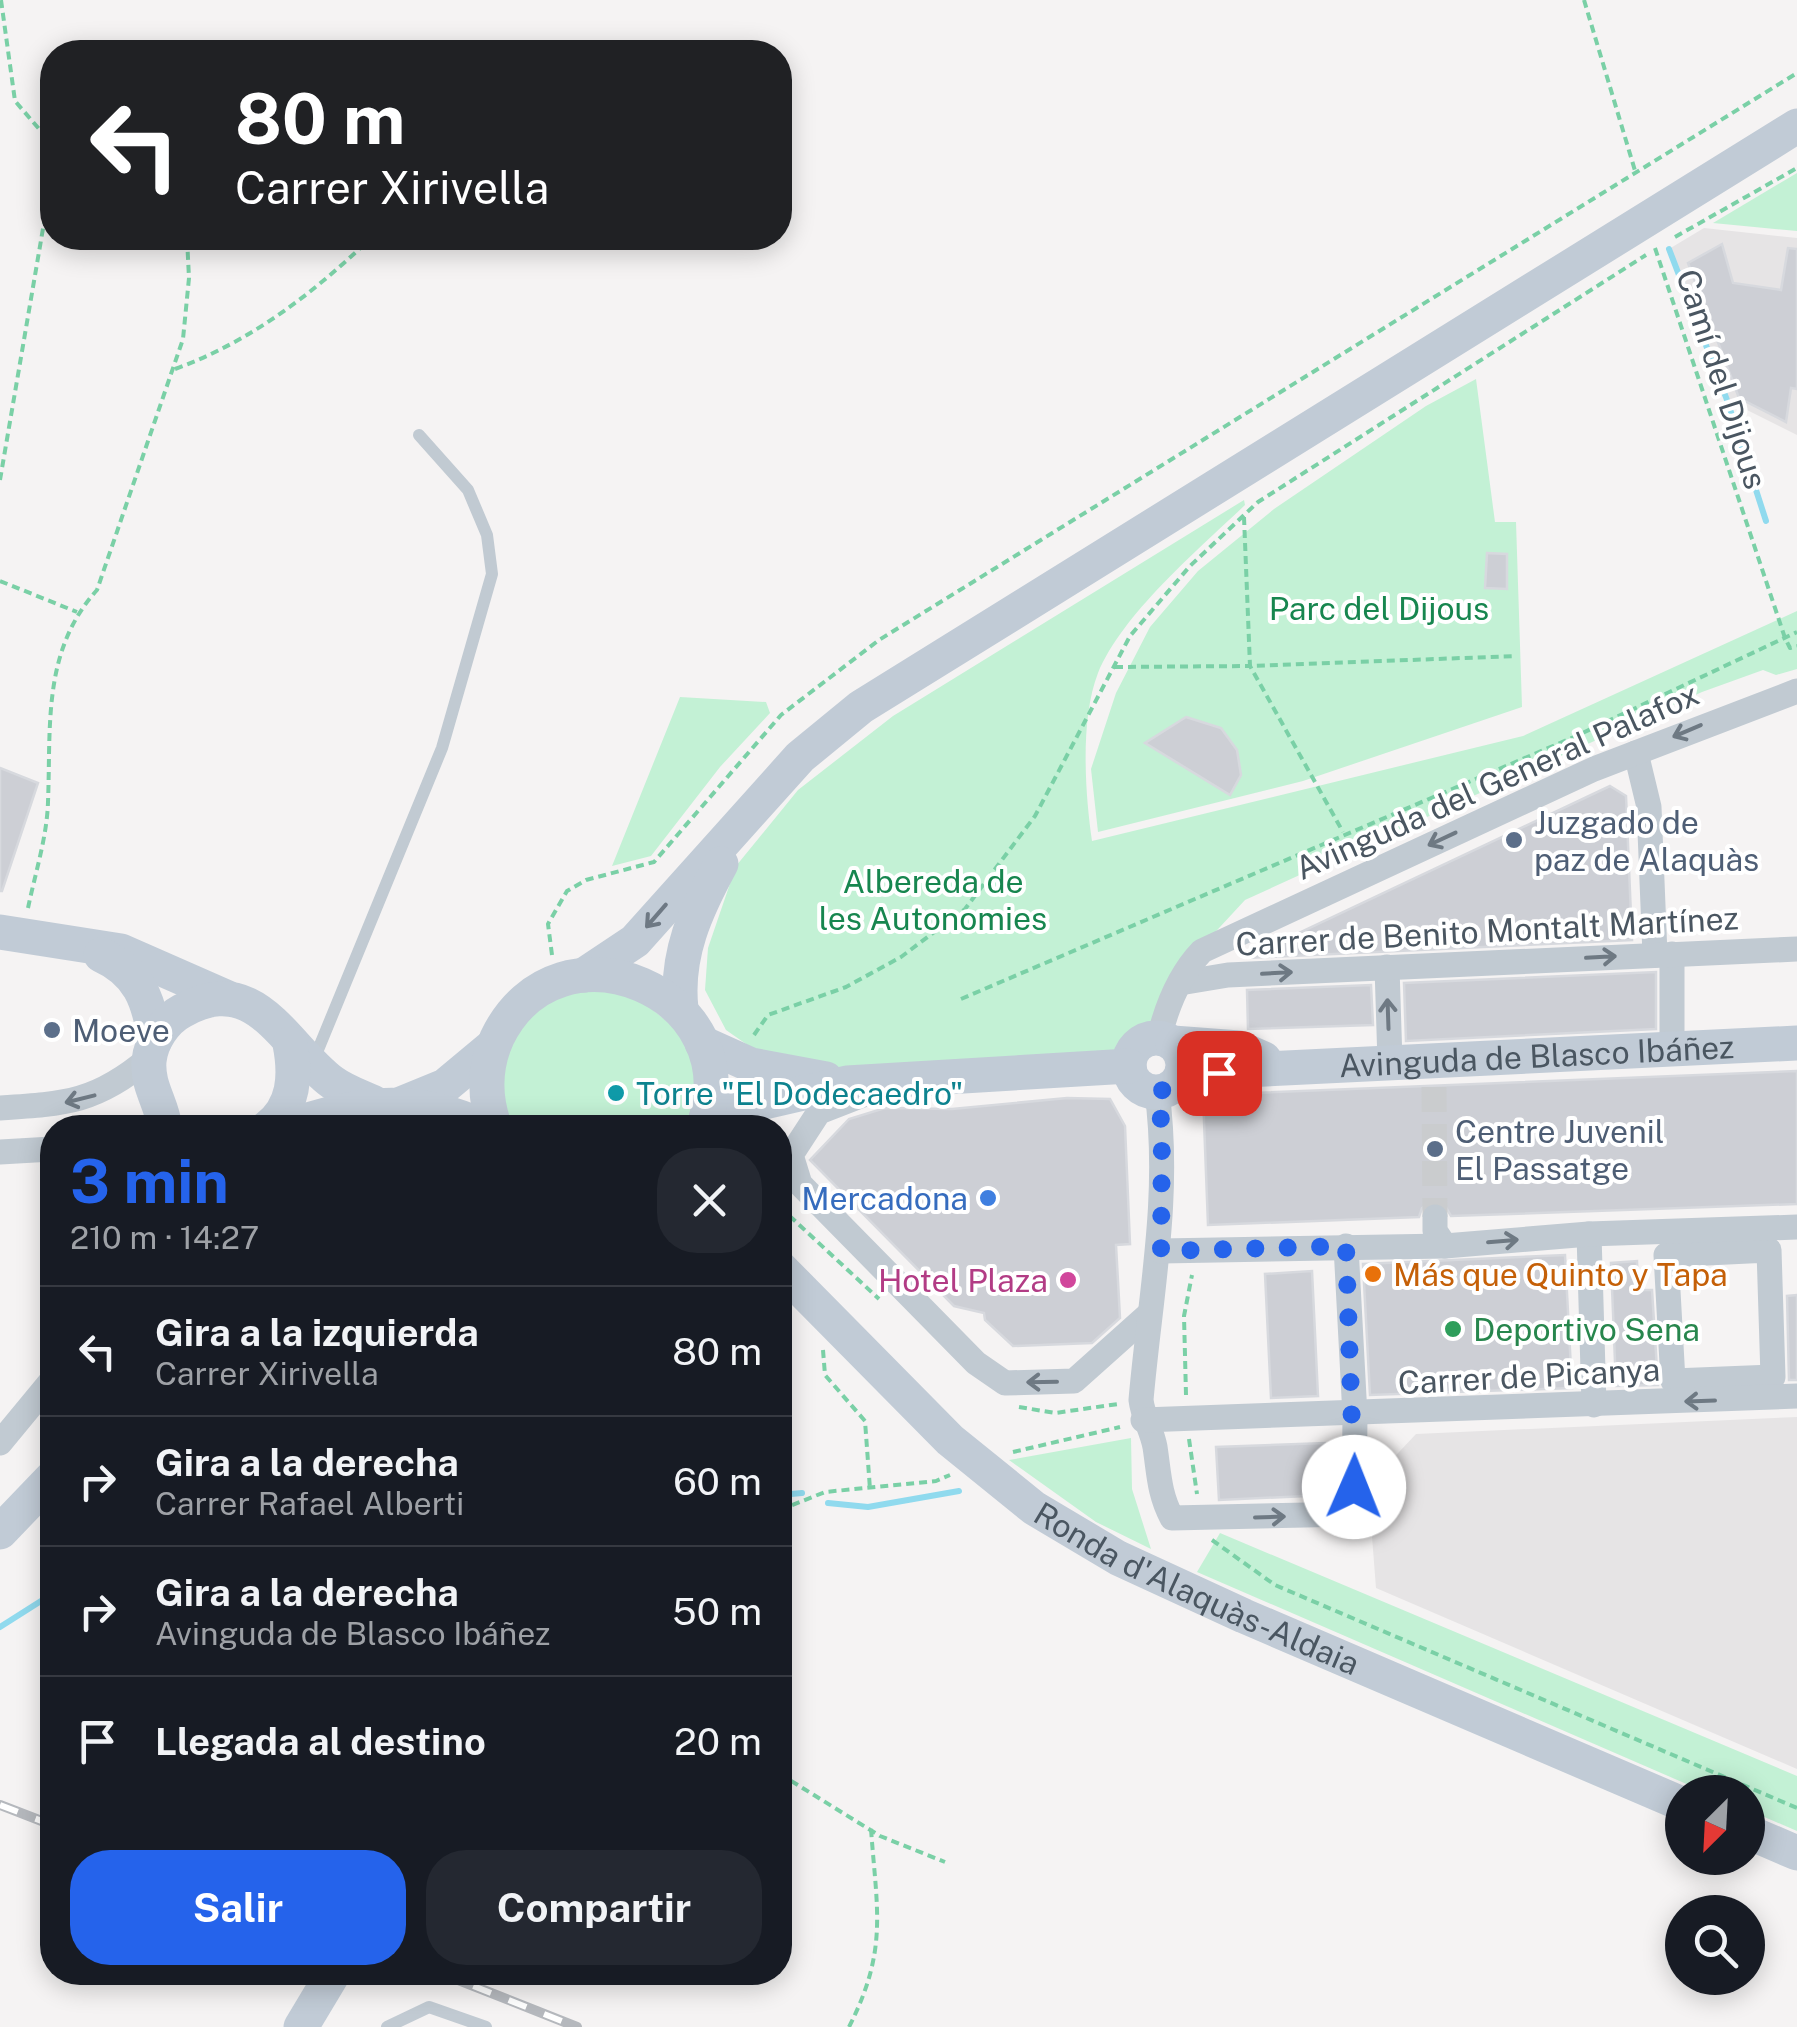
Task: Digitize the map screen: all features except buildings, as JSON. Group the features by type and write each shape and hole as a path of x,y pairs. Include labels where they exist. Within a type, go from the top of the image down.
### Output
{"street":[{"path":"339,1115 446,1086 493,1046 516,1010 635,941 800,757 860,708 1797,126"},
{"name":"Avinguda del General Palafox","path":"1168,1062 1180,983 1202,951 1636,753 1797,688"},
{"path":"1636,753 1649,808 1672,1050"},
{"path":"681,1009 681,961 697,909 746,819"},
{"path":"12,935 121,951 149,960 228,998 254,1006 276,1022 301,1054 335,1085 387,1104 456,1115"},
{"path":"1226,939 1223,954 1233,975"},
{"path":"86,948 124,966 138,983 150,1011 150,1089 163,1115"},
{"name":"Carrer de Benito Montalt Martínez","path":"1180,983 1233,975 1797,949"},
{"path":"1387,967 1390,1062"},
{"path":"567,979 619,976 652,987 681,1009 702,1043 711,1078 706,1115"},
{"path":"0,1108 93,1097 116,1086 152,1049 173,1016 198,1002 228,998"},
{"path":"702,1043 751,1065 847,1083 1128,1066 1135,1047 1168,1062 1162,1127 1161,1251 1152,1274 1143,1420 1154,1442 1157,1475 1172,1518 1354,1514 1355,1416 1346,1246"},
{"name":"Avinguda de Blasco Ibáñez","path":"1168,1062 1239,1048 1278,1065 1390,1062 1434,1074 1672,1050 1797,1043"},
{"path":"492,1115 486,1090 493,1046"},
{"path":"277,1115 290,1098 301,1054"},
{"path":"792,1154 820,1112 896,1082"},
{"path":"727,1115 847,1083"},
{"path":"0,1152 40,1150"},
{"path":"792,1159 800,1184 976,1362 1005,1382 1074,1381 1149,1314"},
{"path":"1435,1217 1435,1230 1445,1246"},
{"path":"1161,1251 1445,1246 1589,1234 1797,1227"},
{"path":"1589,1234 1594,1405"},
{"path":"1769,1250 1772,1377 1673,1381 1666,1255 1769,1250"},
{"name":"Ronda d'Alaquàs-Aldaia","path":"792,1280 950,1440 1034,1508 1118,1558 1665,1797"},
{"path":"0,1443 40,1395"},
{"name":"Carrer de Picanya","path":"1143,1420 1355,1416 1797,1396"},
{"path":"0,1532 40,1490"},
{"path":"1765,1839 1797,1853"},
{"path":"301,2027 327,1985"}],"lane":[{"path":"301,1054 442,748 492,574 487,535 468,490 419,435"},
{"path":"386,2027 428,2007 486,2027"}],"path":[{"path":"1,0 15,101 40,130"},
{"path":"1584,0 1636,174"},
{"path":"567,979 548,924 567,891 586,880 654,862 781,715 879,640 1797,73"},
{"path":"751,1065 755,1032 768,1015 846,987 901,957 966,909 1035,816 1130,636 1190,566 1258,502 1622,274 1654,248 1797,168"},
{"path":"0,480 40,246"},
{"name":"Camí del Dijous","path":"1654,248 1785,638"},
{"path":"12,935 48,804 46,742 52,684 77,612 97,590 160,402 175,369 189,278 188,250"},
{"path":"175,369 205,358 273,321 323,283 357,250"},
{"path":"1244,515 1250,666 1343,832"},
{"path":"0,581 77,612"},
{"path":"961,999 1343,832 1574,737 1797,632"},
{"path":"1785,638 1790,648 1797,646"},
{"path":"1114,667 1516,656"},
{"path":"1197,1252 1184,1316 1186,1420 1200,1520 1210,1539 1275,1585 1797,1808"},
{"path":"836,1325 824,1342 822,1362 825,1375 865,1421 870,1489"},
{"path":"998,1455 1143,1420"},
{"path":"792,1505 825,1492 936,1481 960,1470"},
{"path":"792,1781 871,1829 945,1862"},
{"path":"849,2027 870,1984 878,1950 871,1829"}],"shaded area":[{"path":"1704,228 1797,238 1797,435 1727,400 1669,249"},
{"path":"1797,1417 1797,1769 1376,1588 1368,1485 1416,1434"}],"green space":[{"path":"1797,173 1797,231 1713,223"},
{"name":"Parc del Dijous","path":"1476,379 1495,522 1516,522 1522,707 1303,781 1098,832 1091,769 1116,693 1150,627 1198,571 1274,509 1426,406"},
{"name":"Albereda de les Autonomies","path":"1244,500 1245,505 1143,605 1098,673 1086,734 1092,841 1523,736 1797,611 1797,669 1776,675 1763,670 1702,692 1245,900 1182,968 1155,1027 1128,1040 1119,1056 846,1073 766,1058 726,1030 705,990 708,948 736,866 798,790 893,716"},
{"path":"680,697 766,702 770,713 720,767 651,856 612,866"},
{"path":"586,989 632,993 685,1036 696,1080 689,1115 508,1115 504,1079 511,1046 528,1016 557,998"},
{"path":"1131,1438 1132,1489 1151,1549 1096,1522 1009,1460"},
{"path":"1220,1533 1797,1776 1797,1831 1765,1817 1765,1775 1666,1775 1197,1572"}],"waterway":[{"path":"1669,249 1727,400 1766,521"},
{"path":"828,1503 868,1507 959,1491"},
{"path":"792,1494 802,1493"},
{"path":"0,1627 40,1602"}],"tunnel":[{"path":"1434,1087 1435,1217"}],"railway":[{"path":"0,1805 40,1820"},
{"path":"471,1985 577,2027"}],"place":[{"name":"Juzgado de paz de Alaquàs","path":"1514,840"},
{"name":"Moeve","path":"52,1030"},
{"name":"Torre \"El Dodecaedro\"","path":"616,1093"},
{"name":"Centre Juvenil El Passatge","path":"1435,1149"},
{"name":"Mercadona","path":"988,1198"},
{"name":"Más que Quinto y Tapa","path":"1373,1274"},
{"name":"Hotel Plaza","path":"1068,1280"},
{"name":"Deportivo Sena","path":"1453,1329"}],"route":[{"path":"1219,1073 1182,1073 1174,1086 1157,1092 1162,1127 1161,1251 1346,1246 1355,1416 1354,1487"}]}
